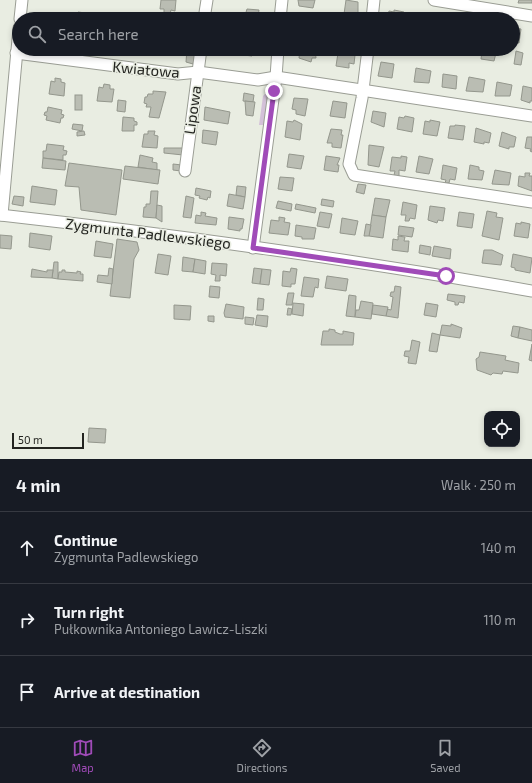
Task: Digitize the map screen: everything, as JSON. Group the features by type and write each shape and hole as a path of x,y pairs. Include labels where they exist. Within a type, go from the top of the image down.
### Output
{"street":[{"path":"21,12 22,0"},
{"path":"205,12 207,0"},
{"path":"281,12 282,0"},
{"path":"373,12 374,0"},
{"path":"434,0 508,12"},
{"path":"520,14 532,16"},
{"path":"1,215 16,56"},
{"name":"Kwiatowa","path":"39,56 178,74 198,72 258,80 276,77 363,89 532,116"},
{"name":"Lipowa","path":"185,171 200,56"},
{"path":"253,248 278,56"},
{"path":"367,56 363,89 349,164 354,175 532,202"},
{"name":"Zygmunta Padlewskiego","path":"1,215 253,248 446,276 532,291"}],"shaded area":[{"path":"268,94 264,125 259,125 263,96"}],"building":[{"path":"161,0 176,0 175,11 171,10 170,12 164,12 164,9 160,9"},
{"path":"298,0 315,0 313,8 299,6"},
{"path":"346,0 358,2 358,12 344,12"},
{"path":"519,0 532,0 532,3 518,3"},
{"path":"247,9 259,10 259,12 246,12"},
{"path":"520,52 523,53 521,65 514,64 515,56 520,56"},
{"path":"186,56 195,56 193,64 186,62"},
{"path":"299,56 316,56 316,58 312,58 311,62 299,58"},
{"path":"338,56 355,56 354,64 349,63 349,68 336,66"},
{"path":"481,56 495,56 494,61 481,59"},
{"path":"381,62 394,64 392,78 378,76"},
{"path":"416,68 431,71 429,83 414,82"},
{"path":"443,74 457,76 456,89 442,87"},
{"path":"469,77 485,80 483,92 466,91"},
{"path":"55,78 61,79 61,82 65,83 64,96 49,94 51,81 55,82"},
{"path":"497,82 512,85 510,96 495,96"},
{"path":"104,84 110,85 110,89 114,89 112,102 97,101 99,87 103,88"},
{"path":"523,86 532,88 532,101 530,101 530,103 521,100"},
{"path":"153,91 166,92 159,118 149,117 151,107 146,107 147,104 144,103 145,97 147,97 148,94 153,94"},
{"path":"244,93 254,95 253,102 243,101"},
{"path":"75,95 82,95 82,110 75,110"},
{"path":"294,98 308,99 305,116 296,114 296,110 292,109"},
{"path":"118,100 126,101 125,112 117,111"},
{"path":"245,101 255,102 253,116 246,115"},
{"path":"333,101 347,103 345,118 330,116"},
{"path":"48,107 62,110 61,114 64,115 63,118 61,118 60,123 46,120 47,116 44,115 45,112 47,112"},
{"path":"205,107 230,112 228,124 204,120"},
{"path":"373,111 386,113 384,127 371,122"},
{"path":"405,116 414,118 412,132 397,129 399,117 404,118"},
{"path":"123,117 134,118 137,125 134,125 134,131 122,131"},
{"path":"294,120 302,124 300,140 285,137 287,121 293,122"},
{"path":"430,120 440,122 437,136 423,134 425,121 430,122"},
{"path":"73,124 83,125 82,131 72,129"},
{"path":"450,126 465,126 463,140 448,138"},
{"path":"476,128 491,133 489,143 484,142 484,144 474,142"},
{"path":"331,129 342,130 341,135 343,135 341,148 332,147 332,143 327,143"},
{"path":"203,130 218,132 216,145 202,143"},
{"path":"84,131 85,135 77,136 77,132"},
{"path":"148,131 155,131 154,135 158,136 157,148 142,147 144,134 148,134"},
{"path":"502,132 516,137 514,147 509,147 509,149 499,146"},
{"path":"527,137 532,137 532,152 530,151 531,149 525,148"},
{"path":"47,144 64,146 63,150 67,151 66,155 63,155 63,160 43,158 43,151 46,151"},
{"path":"369,145 384,147 379,167 368,165"},
{"path":"164,148 183,148 183,155 164,153"},
{"path":"289,154 304,156 301,169 287,167"},
{"path":"140,155 153,158 152,162 157,163 157,170 138,167"},
{"path":"326,156 340,158 337,165 339,165 338,172 324,170"},
{"path":"401,156 407,157 405,171 399,170 399,176 394,175 395,171 390,171 392,157 401,158"},
{"path":"419,156 433,159 429,174 416,172"},
{"path":"43,158 66,161 65,170 42,168"},
{"path":"69,163 122,170 116,215 81,210 79,187 65,186"},
{"path":"173,164 182,165 181,171 173,170"},
{"path":"443,165 457,168 455,180 450,179 449,183 445,183 446,180 441,179"},
{"path":"470,165 479,167 479,170 484,171 482,180 468,179"},
{"path":"125,166 160,170 158,184 123,179"},
{"path":"495,170 511,173 509,185 492,184"},
{"path":"525,173 530,173 529,176 532,176 532,191 518,186 519,176 525,177"},
{"path":"280,177 294,178 292,191 278,189"},
{"path":"358,184 366,185 364,194 356,192"},
{"path":"32,186 57,190 55,205 30,202"},
{"path":"237,186 246,187 245,197 236,195"},
{"path":"196,188 211,191 210,198 208,197 207,200 199,198 200,196 195,195"},
{"path":"151,191 158,191 156,218 143,217 144,207 146,207 146,204 150,204"},
{"path":"229,194 245,197 243,209 227,206"},
{"path":"14,196 24,197 23,206 12,204"},
{"path":"186,196 194,198 191,218 183,217"},
{"path":"375,198 390,200 386,217 372,215"},
{"path":"322,199 334,201 333,207 321,205"},
{"path":"278,201 292,204 291,211 276,208"},
{"path":"403,202 417,205 415,219 410,218 409,221 405,221 406,215 401,215"},
{"path":"296,204 316,208 315,213 295,209"},
{"path":"157,205 162,206 162,222 156,218"},
{"path":"430,206 445,208 443,221 438,220 437,223 428,220"},
{"path":"487,211 497,213 496,217 503,218 499,240 482,236"},
{"path":"201,212 206,213 205,216 217,218 216,225 195,223 196,215 201,216"},
{"path":"320,212 332,214 329,228 317,226"},
{"path":"459,212 474,214 472,228 457,226"},
{"path":"372,215 386,217 383,238 369,236"},
{"path":"229,217 244,219 242,229 240,229 240,231 228,229"},
{"path":"279,217 285,218 284,222 290,223 288,235 269,233 271,220 279,221"},
{"path":"342,218 358,221 355,235 340,233"},
{"path":"521,222 530,224 528,238 514,236 516,223 521,224"},
{"path":"366,224 371,225 369,236 364,236"},
{"path":"296,225 316,228 314,239 302,239 302,237 295,236"},
{"path":"399,226 414,228 412,237 398,235"},
{"path":"30,233 52,236 50,250 29,247"},
{"path":"0,235 12,236 11,249 0,248"},
{"path":"398,236 405,237 404,241 409,241 408,252 392,250 393,239 398,240"},
{"path":"117,239 137,242 139,250 134,259 130,298 110,296"},
{"path":"96,241 113,244 111,258 94,256"},
{"path":"420,245 431,247 430,255 419,253"},
{"path":"434,246 451,249 450,259 432,256"},
{"path":"484,250 492,250 503,255 501,265 482,263"},
{"path":"158,254 171,256 168,275 155,273"},
{"path":"513,254 532,258 530,273 515,270 515,268 511,267"},
{"path":"183,257 195,259 193,272 182,271"},
{"path":"195,259 206,261 205,274 193,272"},
{"path":"54,262 58,262 58,279 52,278"},
{"path":"212,263 227,264 226,276 220,275 220,281 215,281 216,275 211,274"},
{"path":"109,268 113,269 112,284 97,282 98,275 108,276"},
{"path":"254,268 262,269 260,284 252,283"},
{"path":"291,268 297,269 295,284 291,284 291,287 282,286 283,271 290,272"},
{"path":"32,269 47,272 47,270 53,270 52,278 31,277"},
{"path":"262,269 271,270 269,285 260,284"},
{"path":"62,270 65,270 65,272 81,272 80,274 83,274 83,281 58,279 59,272 62,272"},
{"path":"327,276 348,279 346,291 325,288"},
{"path":"304,277 319,279 318,288 315,287 313,297 301,296"},
{"path":"210,286 220,287 219,298 209,297"},
{"path":"395,286 401,287 398,318 386,316 387,309 391,310 393,297 390,296 391,292 394,292"},
{"path":"288,293 294,293 292,305 286,305"},
{"path":"448,294 465,296 464,303 459,302 458,305 455,305 455,302 447,300"},
{"path":"349,295 356,296 355,317 346,316"},
{"path":"258,298 264,299 263,310 257,310"},
{"path":"361,301 373,303 371,319 355,317 356,310 359,310"},
{"path":"293,303 304,304 303,316 292,314"},
{"path":"426,303 438,305 436,317 424,315"},
{"path":"226,304 244,307 243,319 225,317 224,313"},
{"path":"174,305 191,306 190,320 174,319"},
{"path":"373,305 388,307 386,316 372,314"},
{"path":"288,308 292,309 291,315 287,315"},
{"path":"257,315 268,316 267,327 255,325"},
{"path":"208,316 214,316 214,322 208,321"},
{"path":"245,317 254,318 253,325 245,324"},
{"path":"451,324 462,328 460,338 440,335 442,325 451,326"},
{"path":"513,326 520,327 518,338 511,336"},
{"path":"520,327 532,330 532,341 518,338"},
{"path":"329,329 335,330 335,332 340,334 343,334 343,331 354,333 353,345 321,345 323,331 329,331"},
{"path":"432,333 440,335 437,352 429,351"},
{"path":"412,340 420,342 416,364 408,363 409,357 404,356 405,351 410,351"},
{"path":"532,344 532,361 529,360"},
{"path":"480,352 506,356 505,360 519,363 518,373 503,371 502,374 493,373 491,375 477,370 476,359 479,357"},
{"path":"89,428 106,429 105,443 88,442"}],"route":[{"path":"274,91 253,248 446,276"}]}
